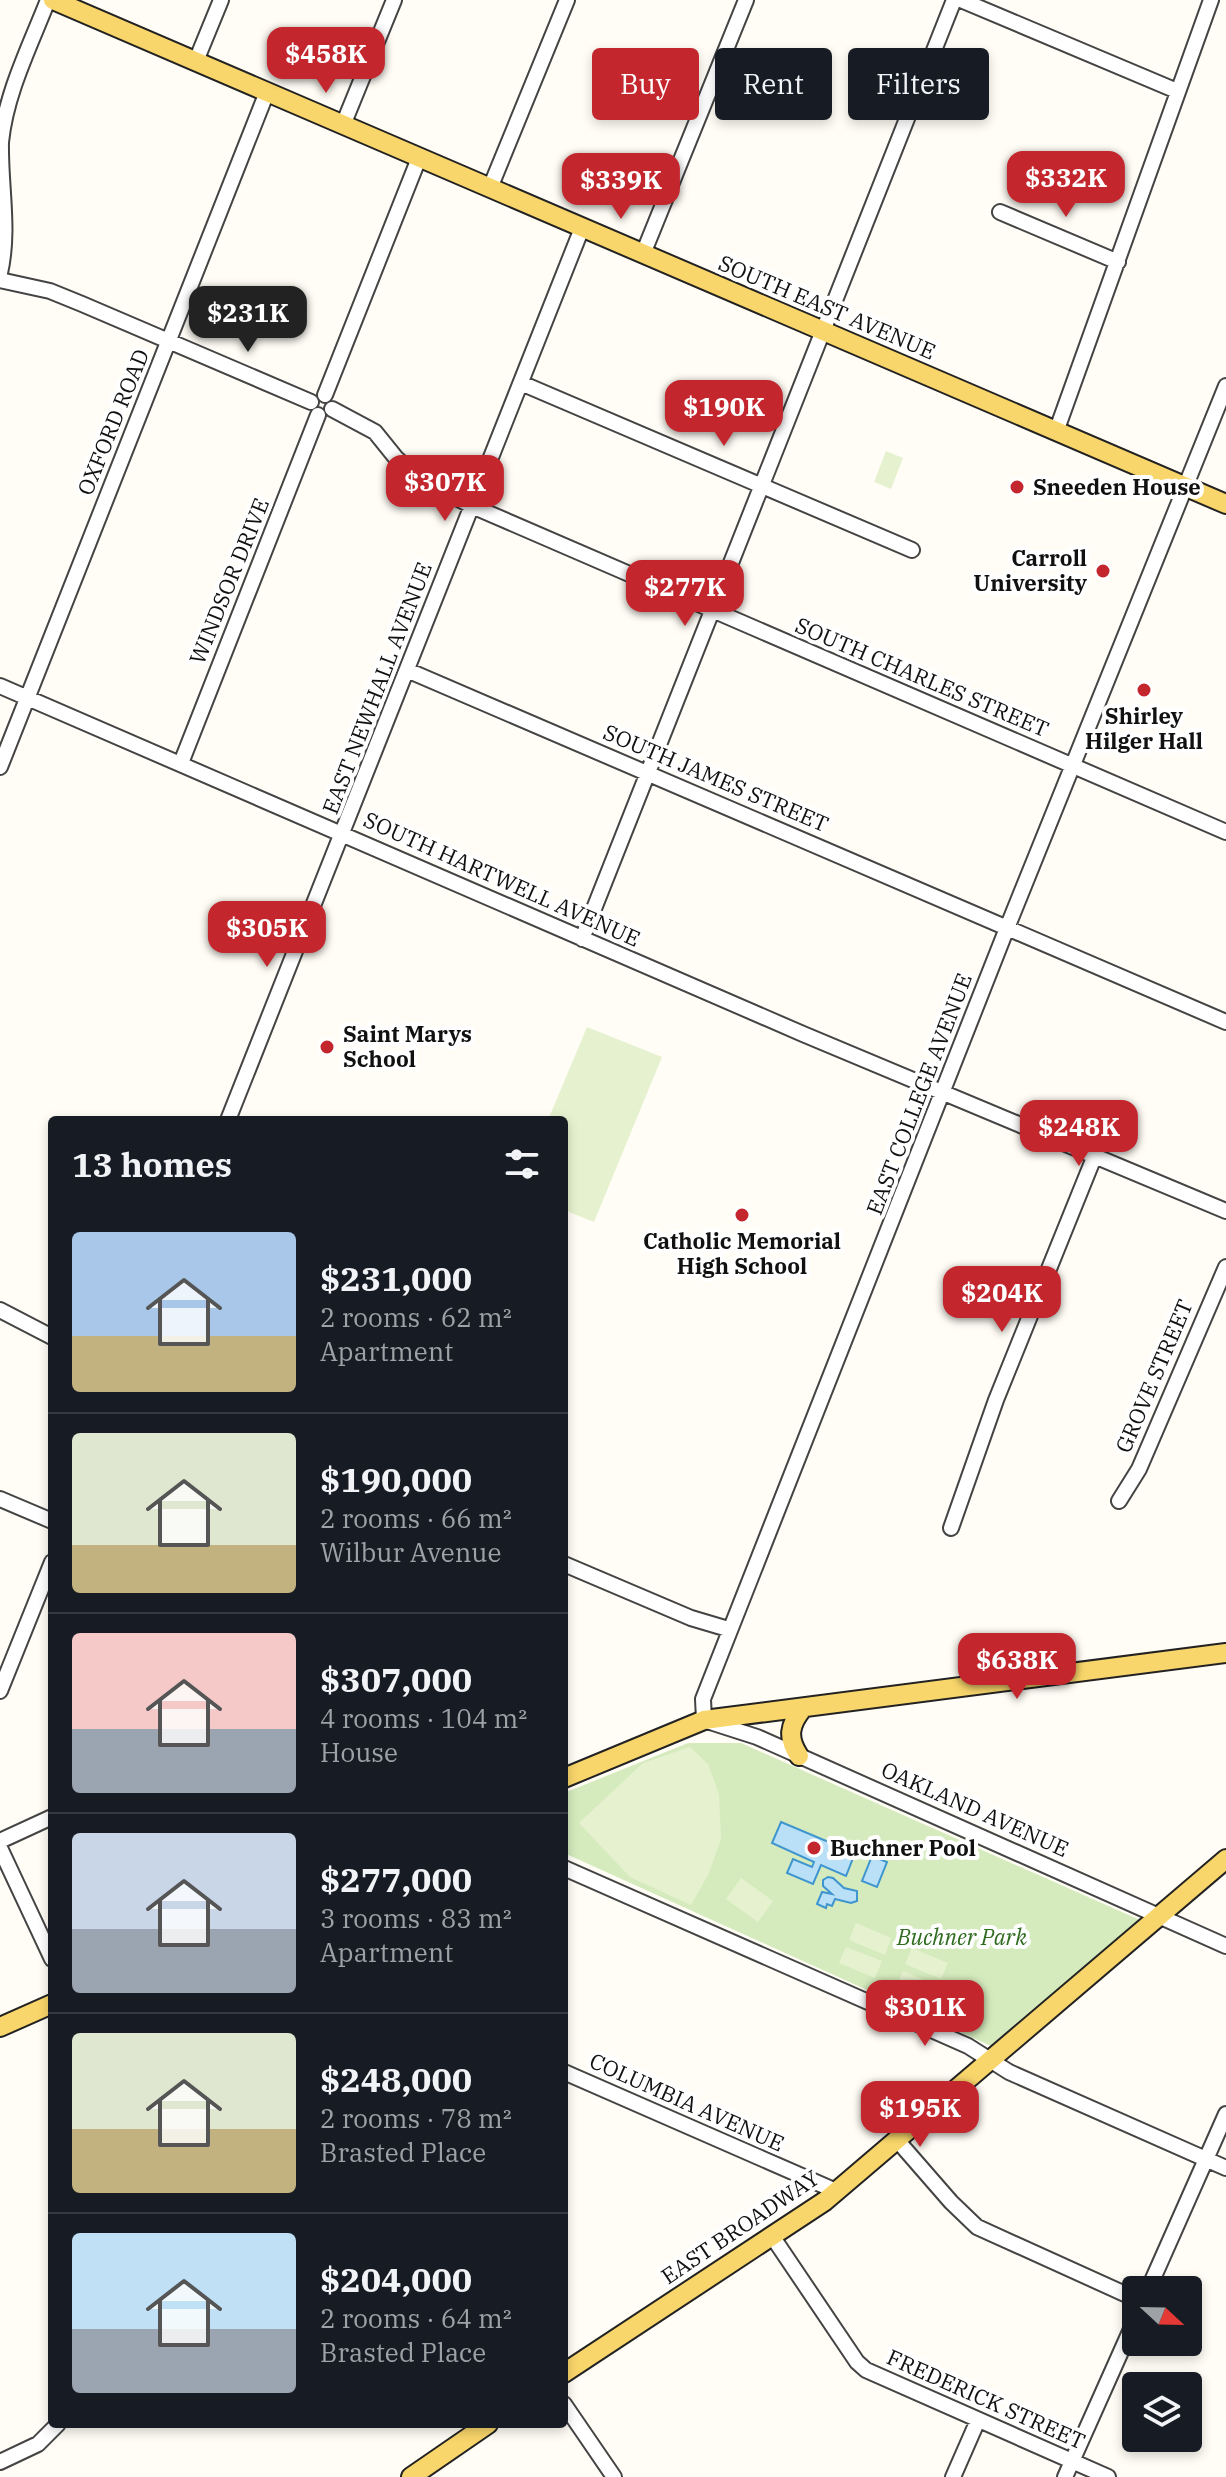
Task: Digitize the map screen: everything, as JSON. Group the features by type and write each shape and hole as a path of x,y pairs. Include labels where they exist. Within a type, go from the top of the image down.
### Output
{"main road":[{"name":"SOUTH EAST AVENUE","path":"50,0 1226,504"},
{"path":"568,1776 685,1725 704,1720 1226,1653"},
{"path":"799,1756 790,1742 790,1736 794,1721 803,1708"},
{"name":"EAST BROADWAY","path":"568,2370 836,2191 1226,1859"},
{"path":"0,2027 48,2006"},
{"path":"411,2477 482,2428"}],"street":[{"path":"0,273 5,238 0,172 4,123 14,89 50,0"},
{"path":"196,61 221,0"},
{"path":"343,125 394,0"},
{"path":"490,188 567,0"},
{"path":"643,254 746,0"},
{"path":"582,939 954,0"},
{"path":"961,0 1177,91"},
{"path":"1056,432 1211,0"},
{"name":"OXFORD ROAD","path":"0,767 267,92"},
{"name":"WINDSOR DRIVE","path":"181,763 419,158"},
{"path":"1000,212 1118,262"},
{"name":"EAST NEWHALL AVENUE","path":"230,1116 582,228"},
{"name":"SOUTH CHARLES STREET","path":"0,280 50,291 321,405 375,432 396,458 420,479 472,506 1226,832"},
{"path":"521,383 912,550"},
{"name":"EAST COLLEGE AVENUE","path":"704,1720 703,1699 728,1629 1226,386"},
{"name":"SOUTH JAMES STREET","path":"407,670 1226,1022"},
{"name":"SOUTH HARTWELL AVENUE","path":"0,686 582,939 1226,1211"},
{"path":"951,1528 996,1400 1095,1155"},
{"name":"GROVE STREET","path":"1119,1501 1139,1469 1226,1267"},
{"path":"0,1310 48,1335"},
{"path":"0,1499 48,1519"},
{"path":"568,1566 691,1618 728,1629"},
{"path":"0,1691 48,1572"},
{"name":"OAKLAND AVENUE","path":"704,1720 757,1737 1226,1946"},
{"path":"0,1841 48,1819"},
{"path":"0,1848 48,1950"},
{"path":"568,1870 968,2046 1012,2073 1226,2168"},
{"name":"COLUMBIA AVENUE","path":"568,2074 836,2191"},
{"path":"1154,2276 1226,2114"},
{"path":"897,2140 977,2227 1122,2293"},
{"name":"FREDERICK STREET","path":"772,2236 861,2366 1108,2477"},
{"path":"1065,2477 1122,2350"},
{"path":"568,2410 614,2477"},
{"path":"953,2477 978,2420"},
{"path":"0,2462 38,2444 54,2428"},
{"path":"429,2477 436,2459"}],"green space":[{"path":"886,451 903,458 891,489 874,482"},
{"path":"587,1027 662,1057 594,1222 568,1212 568,1116 550,1116"},
{"name":"Buchner Park","path":"688,1743 741,1743 1140,1920 991,2046 568,1855 568,1791"},
{"path":"690,1747 708,1764 719,1794 721,1839 709,1873 691,1905 630,1877 579,1823 643,1763"},
{"path":"741,1878 773,1901 758,1922 726,1899"},
{"path":"856,1923 891,1938 885,1955 849,1940"},
{"path":"846,1947 882,1961 875,1978 839,1963"},
{"path":"912,1948 948,1963 941,1979 905,1964"},
{"path":"903,1971 938,1986 931,2002 896,1987"}],"water":[{"name":"Buchner Pool","path":"781,1822 855,1853 846,1876 821,1865 813,1884 787,1873 793,1859 812,1867 814,1862 772,1843"},
{"path":"872,1856 887,1862 877,1887 862,1881"},
{"path":"828,1877 844,1888 857,1891 857,1901 851,1903 835,1899 832,1906 827,1904 826,1908 817,1904 822,1892 832,1894 823,1886 823,1880"}],"place":[{"name":"Sneeden House","path":"1017,487"},
{"name":"Carroll University","path":"1103,571"},
{"name":"Shirley Hilger Hall","path":"1144,690"},
{"name":"Saint Marys School","path":"327,1047"},
{"name":"Catholic Memorial High School","path":"742,1215"},
{"name":"Buchner Pool","path":"814,1848"}]}
